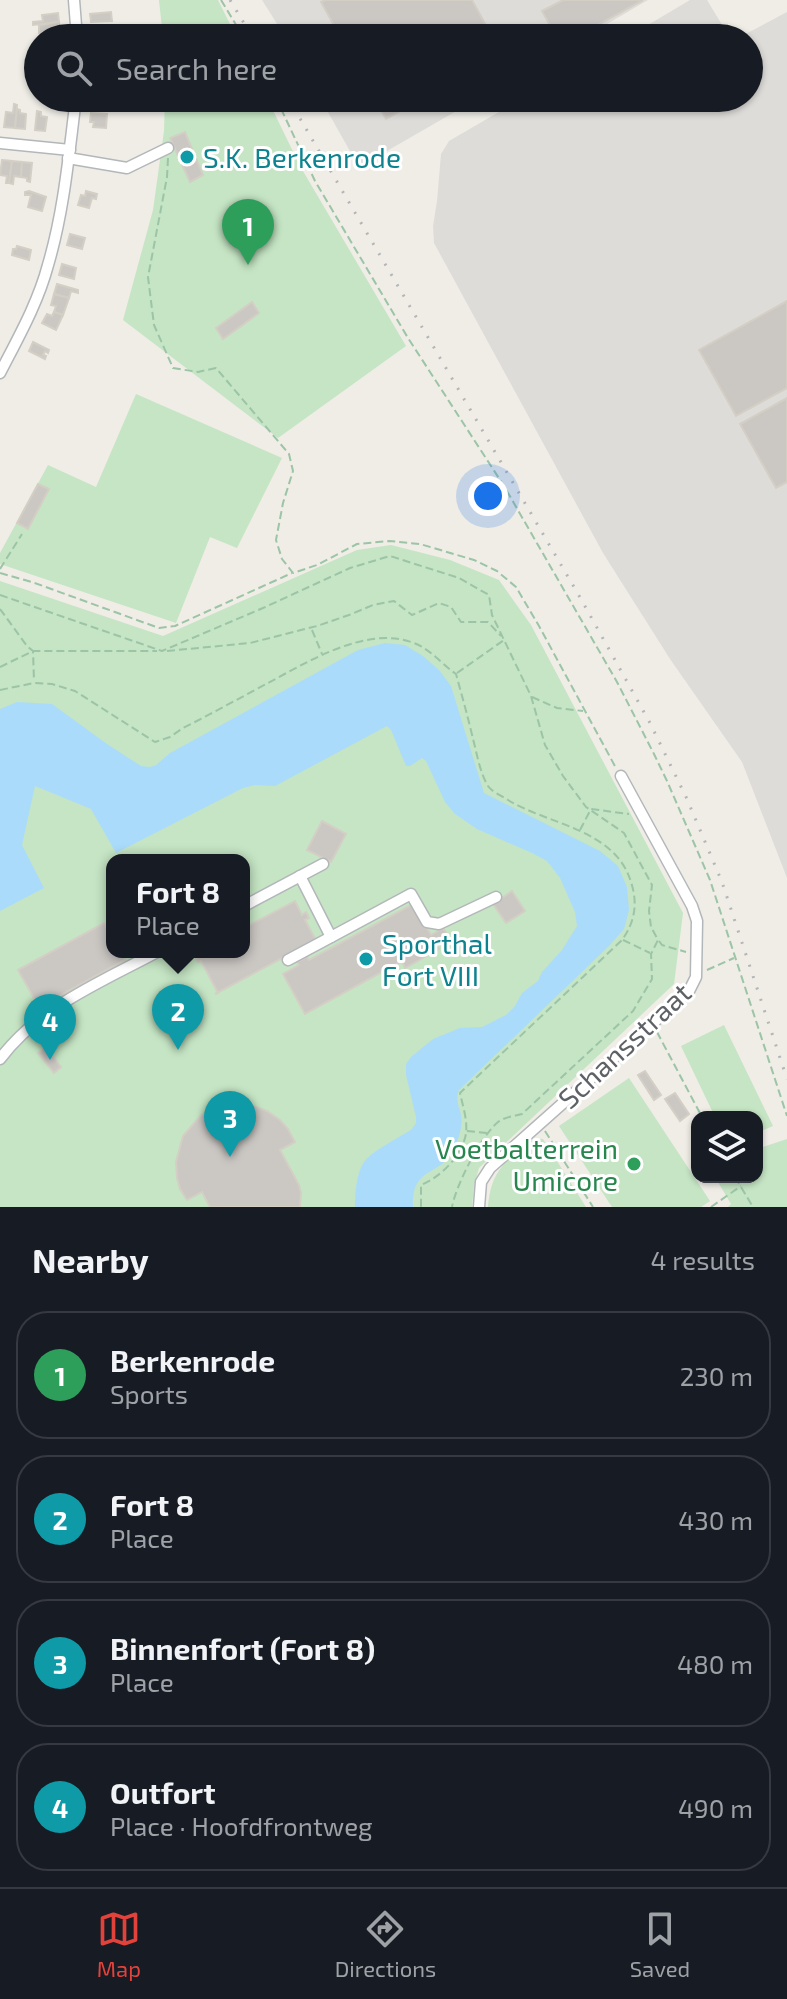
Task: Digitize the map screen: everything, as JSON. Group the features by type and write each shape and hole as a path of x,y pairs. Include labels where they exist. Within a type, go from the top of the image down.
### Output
{"street":[{"path":"74,0 76,24"},
{"path":"0,373 39,293 49,264 74,112"},
{"path":"0,143 69,154 127,168 165,150"},
{"name":"Schansstraat","path":"479,1207 481,1182 490,1168 689,991 696,968 697,921 692,906 621,776"},
{"path":"250,903 323,864"},
{"path":"300,876 331,937"},
{"path":"288,960 411,894 427,922 439,924 496,897"},
{"path":"0,1059 30,1026 48,1012 146,958"}],"path":[{"path":"221,0 236,24"},
{"path":"283,112 315,181 408,338 504,486 617,682 667,781 710,880 787,1116"},
{"path":"165,150 168,157 167,177 148,277 154,325 173,368 198,372 216,368 289,454 293,471 276,540 282,559 293,573"},
{"path":"22,534 0,571 159,628 175,626 317,565 357,544 389,541 420,544 474,560 497,571 516,587 621,776"},
{"path":"0,595 162,651 350,568 390,556 459,578 489,595 492,615 531,696 545,745 563,776 586,807 624,833 634,851 652,885 649,911 651,927 658,940 662,945 690,954 696,968 735,957"},
{"path":"0,667 33,651 162,651 250,643 311,628 373,605 394,601 412,615 439,603 451,607 461,622 488,622 505,640"},
{"path":"0,609 33,651 34,683"},
{"path":"311,628 322,655"},
{"path":"0,690 34,683 52,684 75,691 155,742 170,737 322,655 360,642 388,637 409,641 428,649 456,674 489,788 517,806 579,830 616,856 628,872 634,889 632,926 622,940 460,1093 466,1118 465,1139 452,1162 435,1179 421,1185 421,1207"},
{"path":"456,674 505,640"},
{"path":"531,696 557,708 585,711"},
{"path":"579,830 591,809"},
{"path":"591,809 642,815"},
{"path":"622,940 651,954"},
{"path":"452,1207 455,1192 487,1133 501,1120 522,1114 633,1011 652,979 651,954 658,940"},
{"path":"653,1023 699,1111"},
{"path":"544,1129 593,1207"},
{"path":"465,1131 487,1133"},
{"path":"739,1183 753,1207"},
{"path":"711,1207 741,1186"}],"shaded area":[{"path":"262,0 648,0 607,24 277,24"},
{"path":"690,0 707,0 722,24 650,24"},
{"path":"787,12 787,878 742,762 670,659 603,553 434,243 433,226 441,154 449,141 499,112 763,112 763,25"},
{"path":"328,112 455,112 359,167"}],"green space":[{"path":"159,0 218,0 230,24 162,24"},
{"path":"165,112 274,112 300,166 406,346 278,438 123,320 153,210"},
{"path":"136,394 282,458 237,548 210,537 176,623 0,564 0,553 48,465 96,487"},
{"path":"391,545 450,560 499,580 531,625 683,913 674,984 479,1168 472,1207 0,1207 0,581 163,636 357,550"},
{"path":"724,1025 773,1126 763,1130 763,1111 712,1111 681,1046"},
{"name":"Voetbalterrein Umicore","path":"629,1078 691,1172 691,1183 698,1183 710,1201 701,1207 612,1207 559,1126"},
{"path":"531,1138 543,1139 586,1207 488,1207 496,1175"},
{"path":"787,1139 787,1207 728,1207 731,1204 719,1183 763,1183 763,1147"}],"water":[{"path":"385,643 405,645 423,656 451,686 484,793 600,851 618,866 627,887 629,910 624,929 609,946 459,1090 457,1099 461,1130 458,1139 446,1160 421,1178 414,1194 413,1207 355,1207 358,1178 364,1162 412,1129 416,1123 406,1075 406,1064 411,1057 433,1039 460,1028 482,1027 506,1015 522,993 538,981 577,926 575,912 560,878 547,861 477,829 455,814 445,802 426,761 422,758 406,766 387,726 275,786 243,788 116,853 91,809 35,786 22,845 44,888 0,911 0,709 17,702 52,704 141,766 150,767 358,650"}],"building":[{"path":"472,0 485,24 333,24 321,2"},
{"path":"563,0 643,0 599,24 549,24 542,11"},
{"path":"111,12 112,21 91,22 90,14"},
{"path":"58,13 59,22 33,24 43,21 42,15"},
{"path":"14,104 17,105 15,128 4,127 6,112 13,113"},
{"path":"17,109 26,114 25,129 15,128"},
{"path":"37,112 41,112 41,116 47,117 45,131 35,130"},
{"path":"382,112 399,112 386,119"},
{"path":"91,113 107,114 106,128 93,127"},
{"name":"S.K. Berkenrode","path":"185,132 203,175 190,182 170,138"},
{"path":"2,160 12,161 9,183 6,183 7,176 0,175"},
{"path":"12,161 22,162 21,177 14,176 13,184 9,183"},
{"path":"22,162 32,163 30,182 21,177"},
{"path":"86,191 97,194 89,208 78,205"},
{"path":"25,192 46,197 42,211 28,207 31,195 25,195"},
{"path":"70,234 85,238 82,249 67,245"},
{"path":"17,246 31,250 29,260 12,255"},
{"path":"62,264 76,268 74,279 59,275"},
{"path":"57,284 78,290 78,293 71,291 69,298 54,294"},
{"path":"54,294 69,298 63,315 54,312 56,306 51,305"},
{"path":"787,301 787,388 736,416 699,350"},
{"path":"252,302 259,313 223,339 216,328"},
{"path":"54,312 63,315 56,330 42,323 47,314 52,316"},
{"path":"33,342 49,350 43,355 45,359 29,351"},
{"path":"787,398 787,482 776,488 740,424"},
{"path":"38,484 49,489 28,529 17,523"},
{"path":"322,821 346,834 331,862 307,850"},
{"path":"512,891 525,911 506,923 493,904"},
{"path":"295,901 302,915 306,912 309,918 305,920 316,940 218,993 201,961 198,962 196,958 250,958 250,925"},
{"name":"Sporthal Fort VIII","path":"413,904 431,935 443,928 447,934 434,941 439,949 405,968 402,961 305,1014 283,974 299,965 297,962 307,957 309,960"},
{"path":"104,923 106,958 125,960 39,1007 18,970"},
{"path":"46,1047 61,1067 54,1073 38,1053"},
{"path":"645,1071 661,1095 654,1100 638,1075"},
{"path":"675,1093 689,1114 680,1121 665,1099"},
{"path":"245,1103 267,1111 280,1120 295,1142 280,1150 299,1185 300,1207 210,1207 202,1192 187,1200 180,1189 176,1162 183,1136 201,1115 223,1104"}],"railway":[{"path":"230,0 245,24"},
{"path":"296,112 581,599 650,723 722,882 787,1079"}],"place":[{"name":"S.K. Berkenrode","path":"187,157"},
{"name":"Berkenrode","path":"248,265"},
{"name":"Sporthal Fort VIII","path":"366,959"},
{"name":"Fort 8","path":"178,1050"},
{"name":"Outfort","path":"50,1060"},
{"name":"Binnenfort (Fort 8)","path":"230,1157"},
{"name":"Voetbalterrein Umicore","path":"634,1164"}]}
